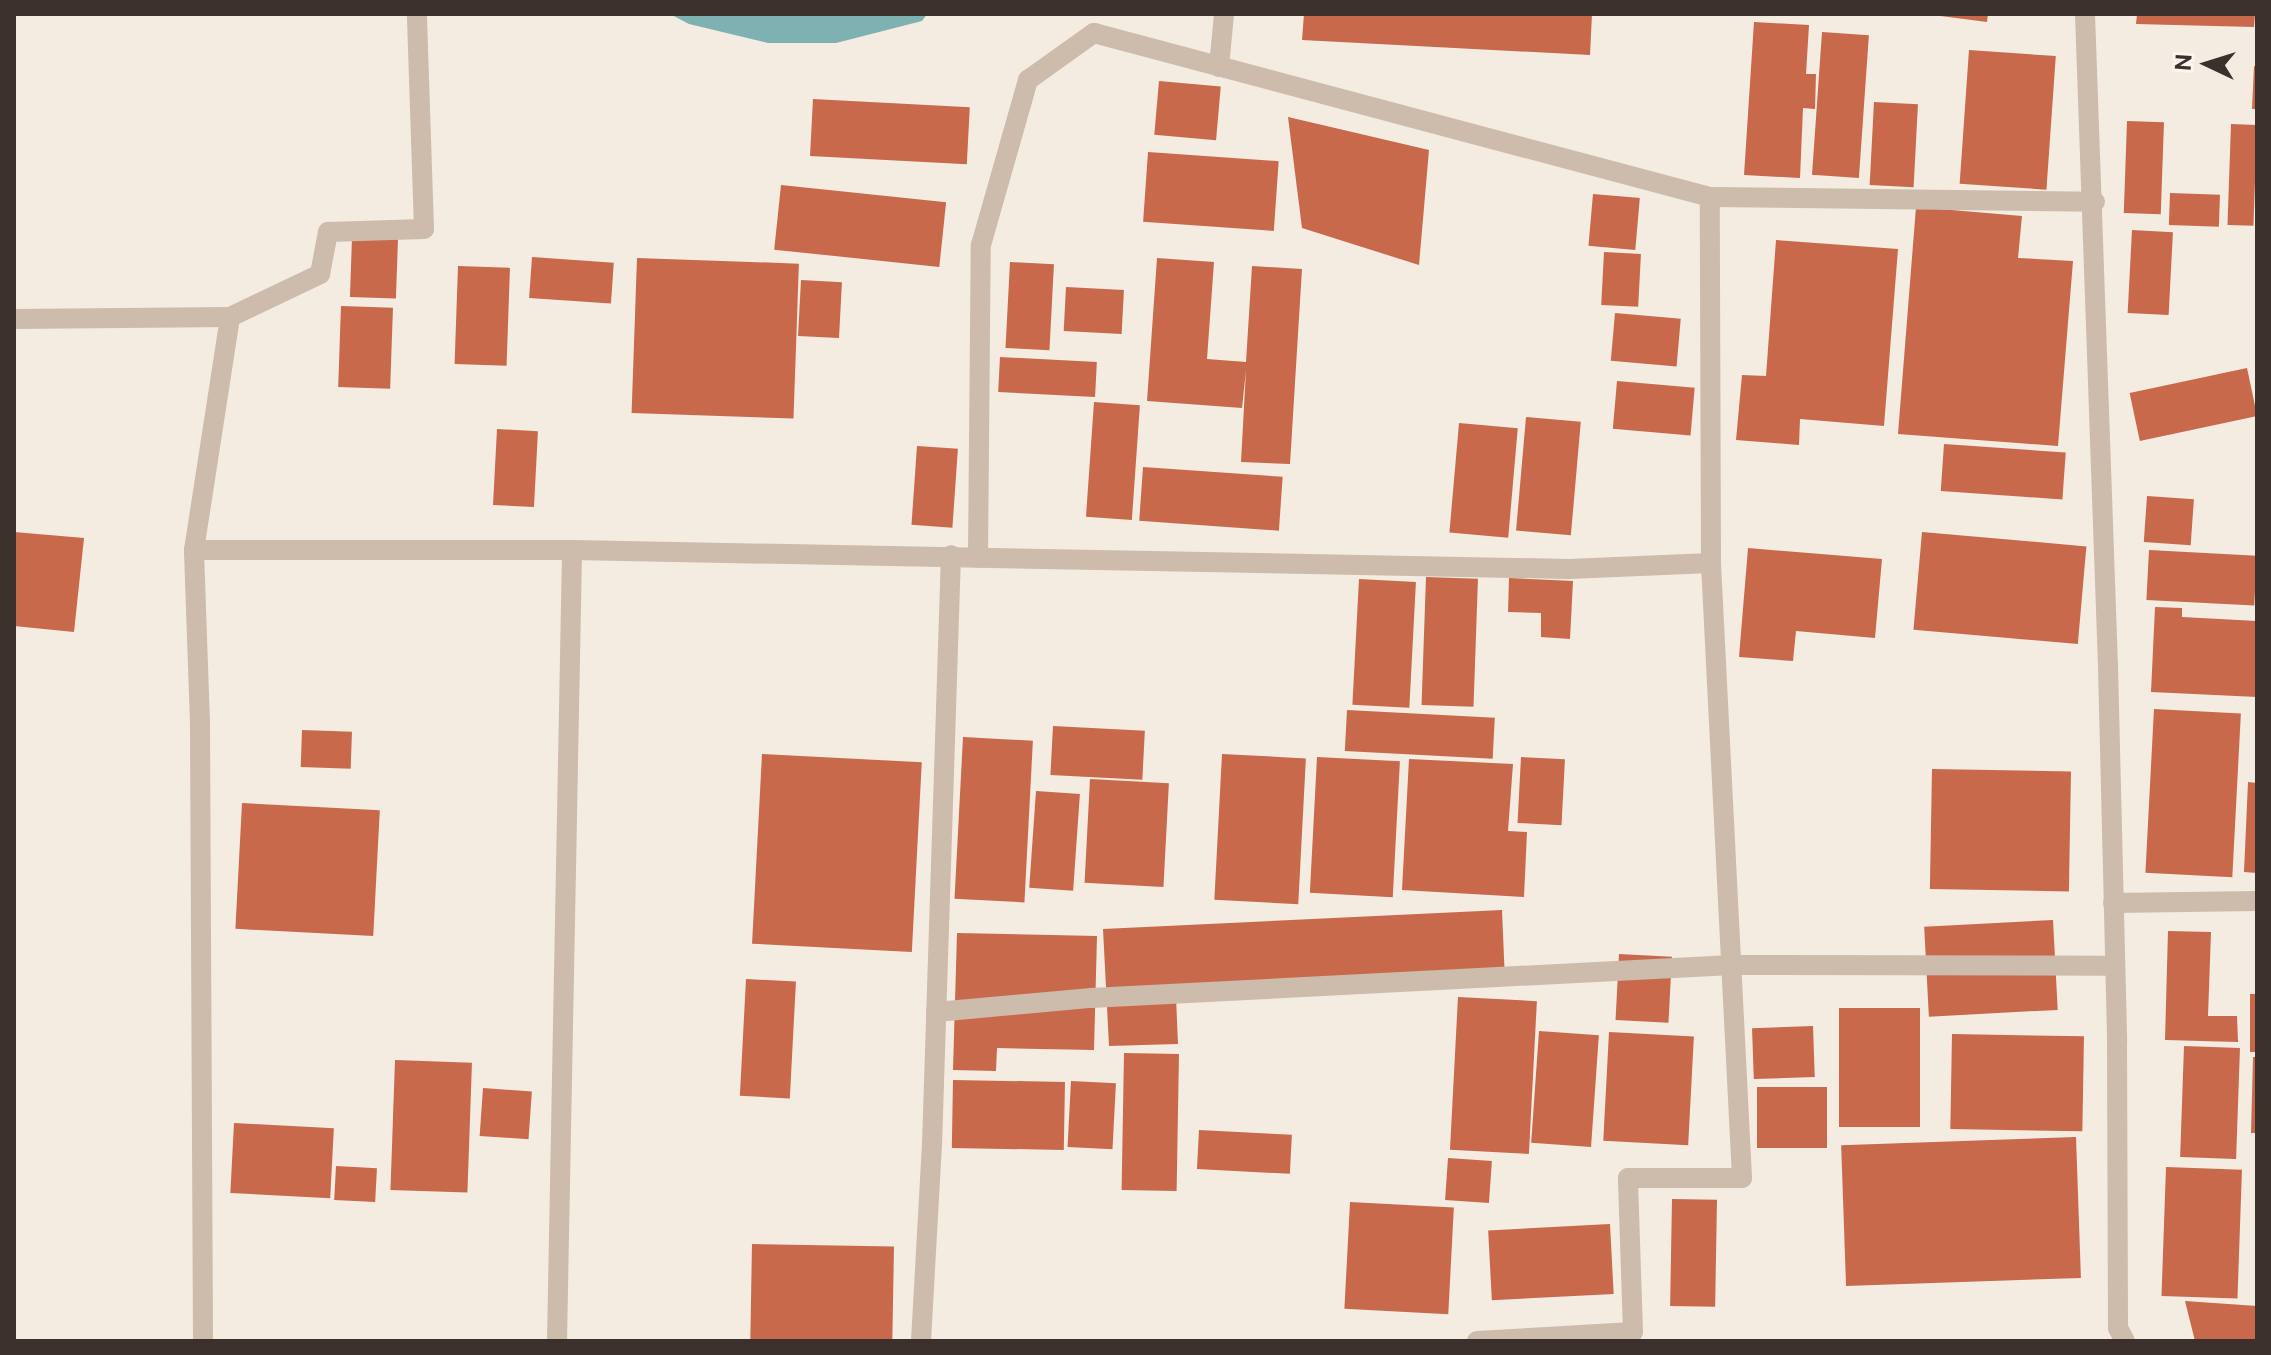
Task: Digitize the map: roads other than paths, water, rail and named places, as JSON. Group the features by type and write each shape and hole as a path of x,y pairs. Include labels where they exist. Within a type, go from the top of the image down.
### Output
{"street":[{"path":"14,319 230,317 320,274 328,232 424,229 417,14"},
{"path":"1219,67 1224,14"},
{"path":"2085,14 2095,202 2115,966 2118,1328 2125,1341"},
{"path":"978,558 981,245 1028,80 1094,33 1710,197 2095,202"},
{"path":"1477,1341 1633,1332 1628,1178 1742,1178 1711,563 1710,197"},
{"path":"203,1341 200,739 194,550 230,317"},
{"path":"194,550 572,550 951,555 1569,569 1711,563"},
{"path":"557,1341 572,550"},
{"path":"921,1341 936,1012 951,555"},
{"path":"2113,903 2257,901"},
{"path":"936,1012 1091,998 1732,965 2115,966"}],"water":[{"path":"670,14 927,14 922,21 836,43 768,43 689,24"}]}
